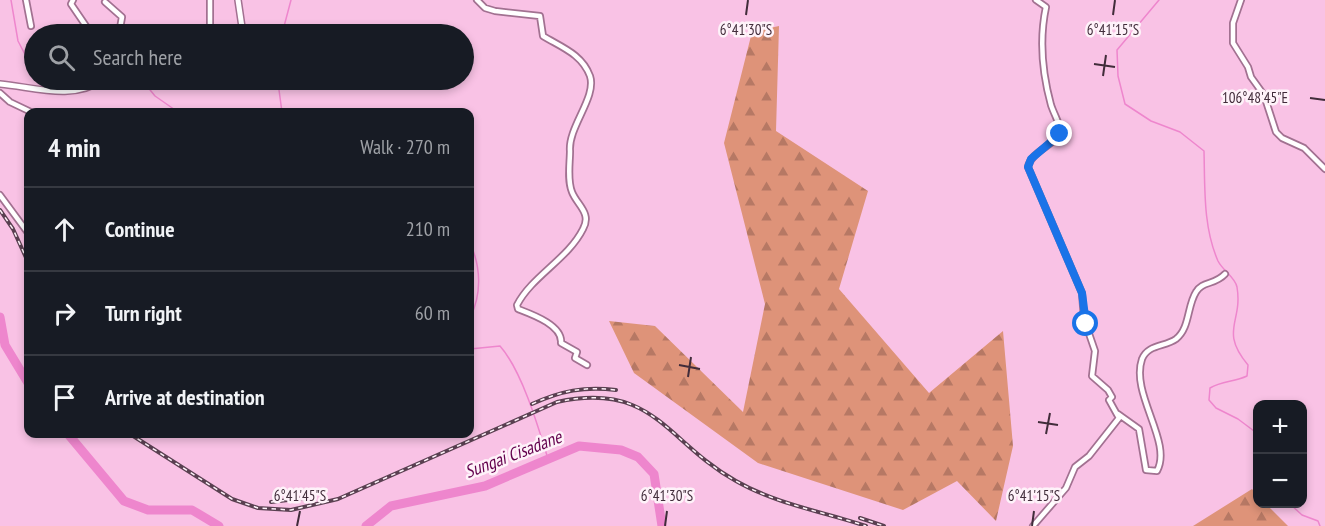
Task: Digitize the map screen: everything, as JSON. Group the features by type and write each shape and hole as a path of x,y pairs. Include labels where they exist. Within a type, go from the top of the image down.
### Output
{"street":[{"path":"26,0 31,24"},
{"path":"73,0 71,5 85,24"},
{"path":"210,0 210,24"},
{"path":"238,0 242,24"},
{"path":"477,0 485,8 495,11 540,16 543,36 578,55 590,75 591,86 573,132 570,150 571,190 584,210 585,224 568,249 517,305 518,309 545,321 560,336 561,343 577,352 575,358 587,365"},
{"path":"1035,0 1046,7 1041,31 1042,62 1051,105 1060,132 1058,137 1031,159 1028,167 1082,293 1084,319 1095,351 1092,376 1108,390 1112,397 1109,400 1118,414 1139,429 1146,470 1157,471 1160,465 1156,430 1140,381 1143,356 1148,350 1177,338 1185,327 1196,291 1203,285 1218,282 1225,274"},
{"path":"1241,0 1232,29 1233,43 1248,67 1251,77 1264,95 1276,132 1282,138 1304,148 1325,170"},
{"path":"105,2 122,17 121,24"},
{"path":"0,84 24,87"},
{"path":"50,90 66,92 75,90"},
{"path":"0,93 10,102 24,109"},
{"path":"0,195 24,228"},
{"path":"1033,526 1066,488 1076,465 1089,456 1117,423 1118,414"}],"green space":[{"path":"779,26 776,131 868,191 839,289 929,393 1003,331 1013,446 996,521 957,481 903,510 758,463 634,373 609,321 655,326 743,412 765,304 724,143 752,32"},
{"path":"1252,489 1253,508 1270,508 1288,526 1193,526"}],"waterway":[{"path":"11,0 18,41 24,52"},
{"path":"285,24 291,0"},
{"path":"1159,0 1117,50 1118,76 1125,104 1151,121 1180,132 1204,151 1207,221 1218,261 1237,287 1238,299 1233,334 1239,353 1248,365 1247,376 1210,388 1209,400 1216,408 1238,419 1253,430"},
{"path":"150,90 172,108"},
{"path":"279,90 281,108"},
{"path":"474,252 479,280 474,309"},
{"name":"Sungai Cisadane","path":"0,317 5,345 24,376"},
{"path":"474,349 500,346 508,357 522,384 548,459"},
{"name":"Sungai Cisadane","path":"71,438 124,501 148,510 192,510 219,526"},
{"name":"Sungai Cisadane","path":"366,526 391,506 485,486 579,446 621,450 638,457 654,474 662,526"},
{"path":"1294,508 1302,515 1318,521 1320,526"}],"railway":[{"path":"0,210 13,229 24,253"},
{"path":"532,404 573,391 616,390"},
{"path":"136,438 232,499 258,508 291,510 338,499 557,402 590,398 616,400 638,407 657,419 712,466 751,489 784,502 866,526"},
{"path":"271,502 313,497"},
{"path":"860,518 884,526"}],"route":[{"path":"1060,134 1031,159 1028,167 1082,293 1083,315 1086,324"}]}
